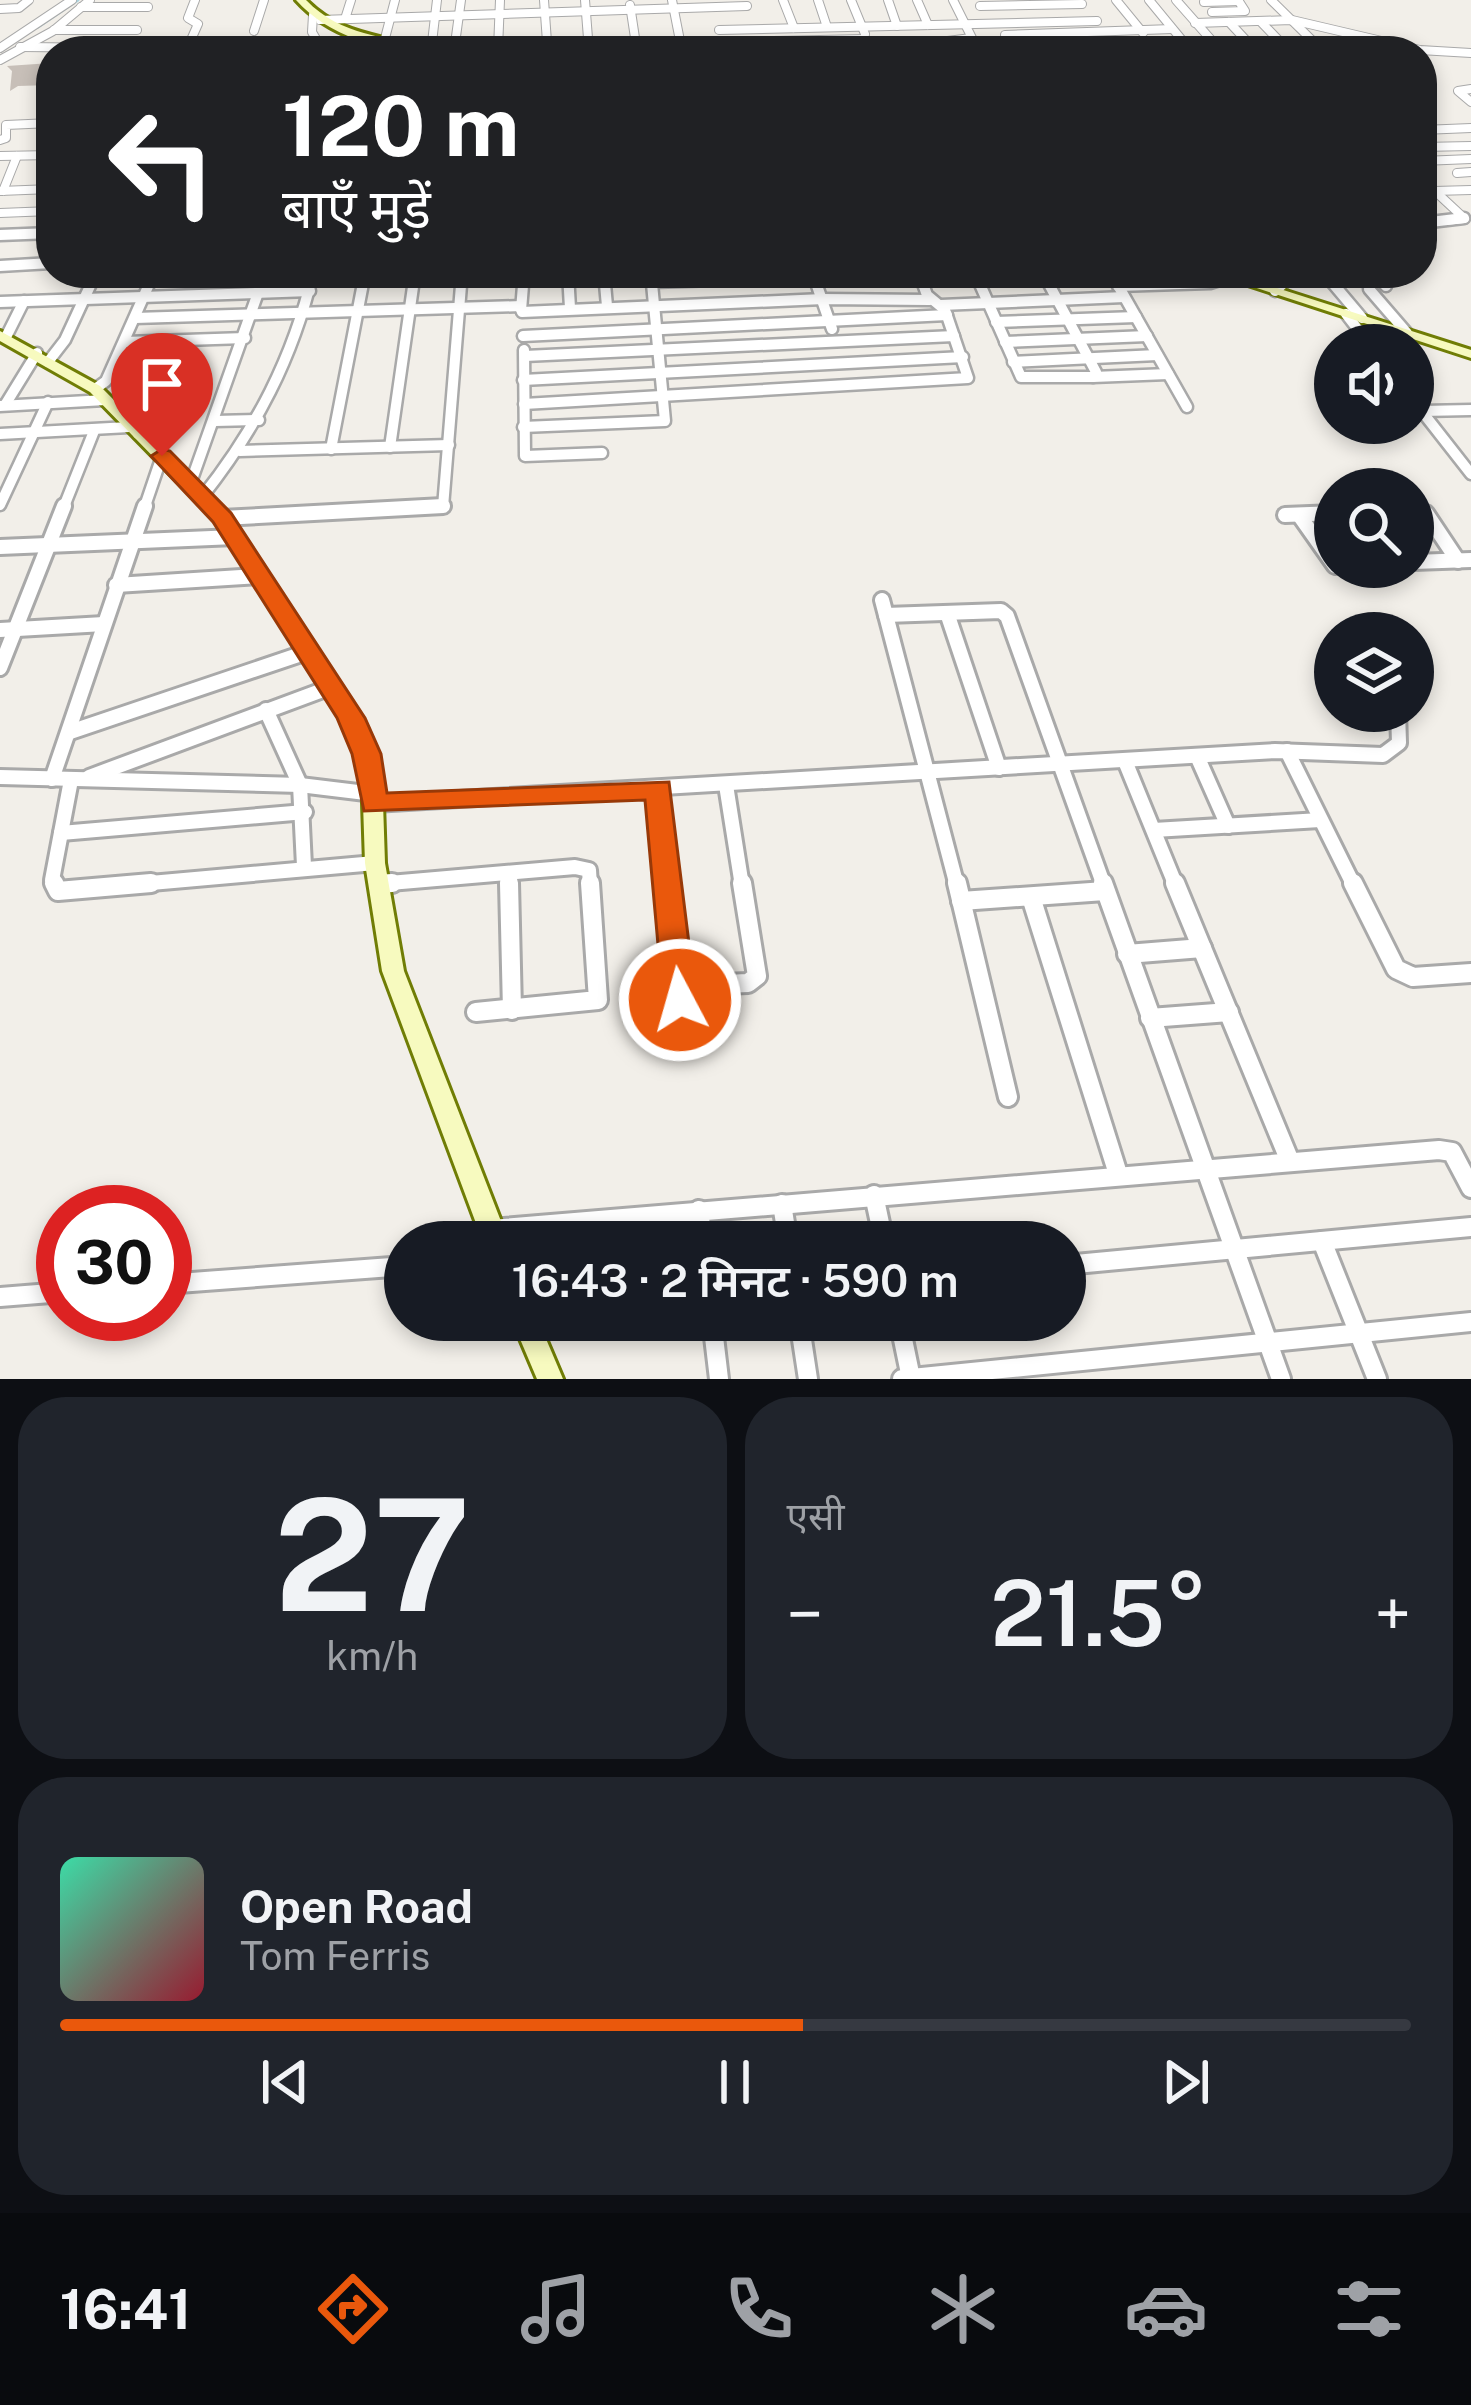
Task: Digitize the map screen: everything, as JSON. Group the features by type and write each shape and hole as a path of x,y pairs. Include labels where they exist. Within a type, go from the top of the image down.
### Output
{"street":[{"path":"0,9 21,8 29,0"},
{"path":"0,48 72,0"},
{"path":"42,36 90,0"},
{"path":"193,36 198,24 188,18 195,0"},
{"path":"254,32 264,0"},
{"path":"301,0 318,0"},
{"path":"301,0 316,18 366,36"},
{"path":"345,19 351,0"},
{"path":"382,36 395,0"},
{"path":"426,36 436,16 437,0"},
{"path":"456,36 460,0"},
{"path":"499,36 500,0"},
{"path":"544,0 546,36"},
{"path":"783,0 794,28"},
{"path":"818,0 827,27"},
{"path":"851,0 865,36"},
{"path":"888,0 906,36"},
{"path":"917,0 928,25"},
{"path":"953,0 969,36"},
{"path":"1116,0 1147,36"},
{"path":"1149,0 1178,36"},
{"path":"1176,0 1207,36"},
{"path":"1203,1 1238,0 1245,11 1212,12"},
{"path":"1271,0 1308,36"},
{"path":"1203,1 1239,36"},
{"path":"316,18 544,12 586,5 697,3 714,7 749,2 755,29"},
{"path":"979,3 1081,2 1108,36"},
{"path":"979,3 1004,36"},
{"path":"81,7 150,4 135,36"},
{"path":"672,4 679,36"},
{"path":"586,5 588,36"},
{"path":"630,5 635,36"},
{"path":"714,7 720,36"},
{"path":"315,36 311,28 316,18"},
{"path":"993,22 1059,23 1094,18"},
{"path":"719,30 1094,18"},
{"path":"1195,23 1292,20 1360,36"},
{"path":"1261,22 1275,36"},
{"path":"1059,23 1068,36"},
{"path":"1049,36 1172,29"},
{"path":"54,30 137,30"},
{"path":"0,60 36,39"},
{"path":"20,47 36,47"},
{"path":"1437,51 1471,53"},
{"path":"1471,89 1458,91 1471,102"},
{"path":"0,140 6,138 6,125 36,124"},
{"path":"1437,129 1471,128"},
{"path":"1439,147 1471,146"},
{"path":"0,156 36,155"},
{"path":"17,156 6,171 3,194 36,191"},
{"path":"1437,160 1471,159"},
{"path":"1444,160 1471,187"},
{"path":"1457,173 1471,172"},
{"path":"1437,191 1471,187"},
{"path":"1437,193 1465,219 1437,221"},
{"path":"0,213 36,212"},
{"path":"0,235 36,234"},
{"path":"0,266 36,264"},
{"path":"2,405 42,357 65,340 89,288"},
{"path":"100,394 147,288"},
{"path":"196,491 260,288"},
{"path":"196,491 241,451 259,420 291,357 310,288"},
{"path":"331,448 362,288"},
{"path":"390,447 412,288"},
{"path":"222,518 443,507 460,288"},
{"path":"523,288 525,456 602,453"},
{"path":"568,288 569,308"},
{"path":"605,288 607,306"},
{"path":"524,427 665,421 653,288"},
{"path":"820,288 852,386"},
{"path":"524,404 968,379 954,336 929,288"},
{"path":"981,288 1025,380 1168,374"},
{"path":"1050,288 1094,376"},
{"path":"523,336 828,320 1055,299 1097,288"},
{"path":"1119,288 1187,407"},
{"path":"1266,288 1380,324"},
{"path":"1275,291 1278,288"},
{"path":"1337,288 1362,318"},
{"path":"1370,289 1399,324"},
{"path":"0,302 310,291"},
{"path":"135,318 823,299 940,307"},
{"path":"24,301 3,336 100,394 222,518 332,687 367,754 377,874 393,971 488,1221"},
{"path":"1346,314 1354,324"},
{"path":"996,322 1136,317"},
{"path":"525,356 954,336"},
{"path":"1005,342 1147,336"},
{"path":"125,342 245,338"},
{"path":"0,434 134,430 153,419 184,341"},
{"path":"1434,342 1471,354"},
{"path":"1013,362 1157,355"},
{"path":"523,380 963,357"},
{"path":"2,405 100,394"},
{"path":"0,505 48,402"},
{"path":"1434,412 1471,410"},
{"path":"215,422 259,420"},
{"path":"1434,427 1471,474"},
{"path":"0,668 94,430"},
{"path":"241,451 449,445"},
{"path":"52,779 162,456"},
{"path":"1314,514 1292,515 1314,544"},
{"path":"1434,522 1464,560"},
{"path":"0,547 235,537"},
{"path":"1434,561 1464,560"},
{"path":"116,585 258,575"},
{"path":"1008,1097 930,771 884,607 1004,613 1063,765 1281,1379"},
{"path":"947,613 999,768"},
{"path":"0,630 104,624"},
{"path":"70,732 307,652"},
{"path":"77,780 332,687"},
{"path":"266,710 300,785 305,812 304,866"},
{"path":"0,777 300,785 374,799 658,789 1287,751 1391,753 1399,743 1399,732"},
{"path":"1287,751 1396,969 1413,977 1471,973"},
{"path":"1197,756 1228,826"},
{"path":"1125,761 1289,1159"},
{"path":"77,780 52,880 58,891 304,866 377,874 509,873 575,867 589,871 600,991 593,1003 476,1012"},
{"path":"658,789 679,993 748,983 757,976 726,785"},
{"path":"61,833 305,812"},
{"path":"1154,830 1320,820"},
{"path":"509,873 512,1010"},
{"path":"961,902 1105,891"},
{"path":"1031,897 1118,1174"},
{"path":"1127,954 1202,948"},
{"path":"1150,1018 1228,1012"},
{"path":"608,1221 1202,1166 1446,1150 1456,1158 1471,1188"},
{"path":"874,1195 880,1221"},
{"path":"782,1204 785,1221"},
{"path":"699,1210 700,1221"},
{"path":"1086,1263 1471,1227"},
{"path":"1322,1241 1377,1379"},
{"path":"192,1282 384,1268"},
{"path":"0,1297 36,1294"},
{"path":"902,1379 1471,1322"},
{"path":"534,1341 550,1379"},
{"path":"714,1341 719,1379"},
{"path":"802,1341 808,1379"},
{"path":"903,1341 910,1378"}],"building":[{"path":"36,64 36,85 10,91 12,71 7,66"}],"waterway":[{"path":"38,27 78,0"}],"route":[{"path":"162,456 222,518 351,718 367,754 374,804 658,789 680,1000"}]}
